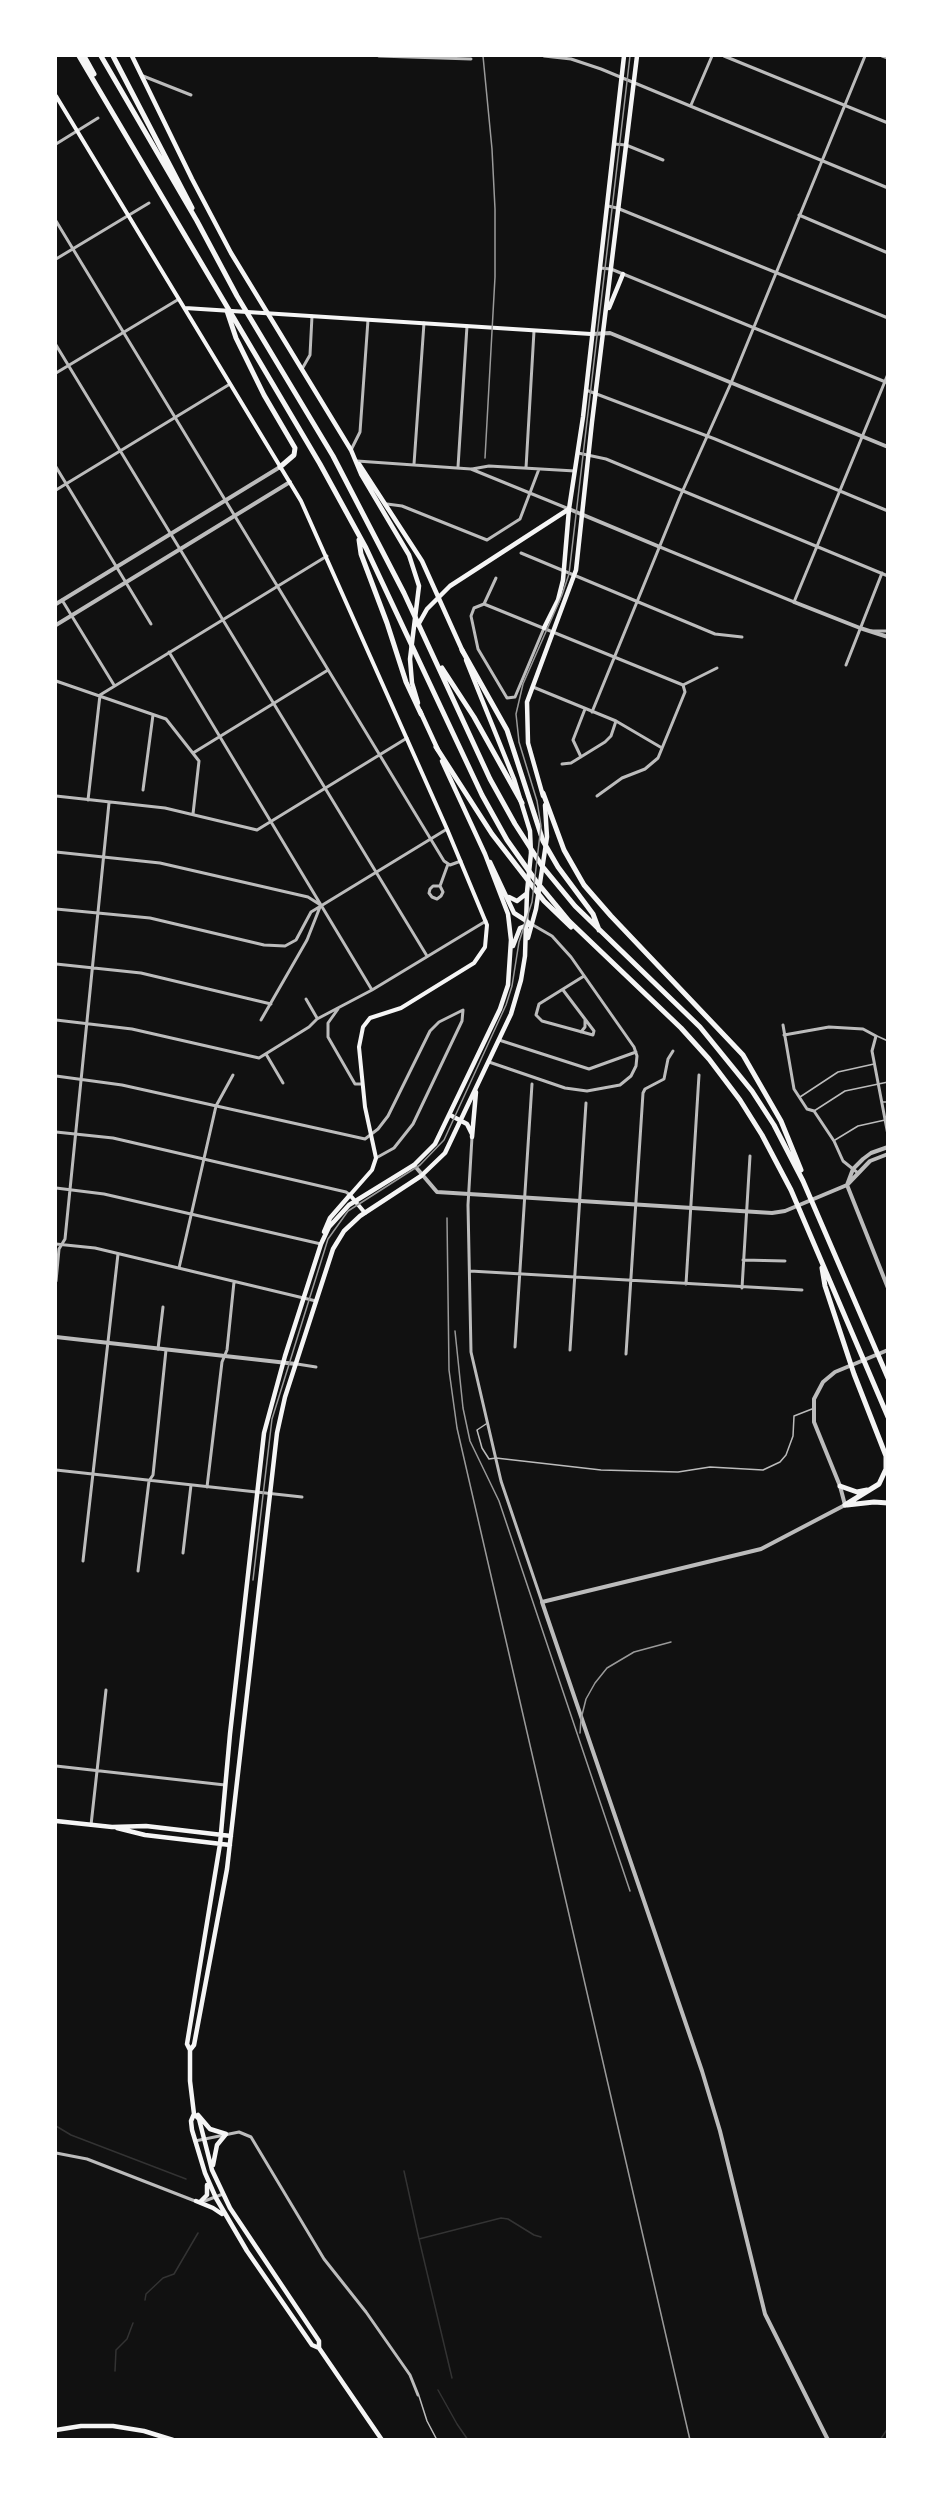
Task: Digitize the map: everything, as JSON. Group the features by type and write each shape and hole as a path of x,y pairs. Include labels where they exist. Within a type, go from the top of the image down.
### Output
{"highway":[{"path":"79,56 113,110"},
{"path":"84,56 223,301 300,428 359,536 398,614 477,785 507,840 542,890 591,944"},
{"path":"101,56 197,221 254,326 333,456 404,593 490,779 519,832 555,883 599,932 685,1013 727,1058 764,1108 807,1189"},
{"path":"113,56 179,180 197,221"},
{"path":"223,301 236,338 264,395 295,447 294,455 280,467"},
{"path":"359,536 361,554 387,623 409,692 421,714"},
{"path":"429,646 474,717 522,803"},
{"path":"462,650 507,730 543,841 564,876 593,914 599,932"},
{"path":"436,747 483,822 532,888 554,913 591,944 681,1028 716,1067 752,1117 793,1195 888,1417"},
{"path":"543,793 564,850 584,885 610,916 728,1038 749,1064 792,1143 817,1214 888,1378"},
{"path":"820,1257 825,1286 861,1393 885,1452 884,1473 875,1489 845,1505"},
{"path":"840,1486 857,1492 867,1490 878,1483 884,1473"},
{"path":"845,1505 888,1503"}],"main road":[{"path":"132,56 231,253 357,461 412,543 434,584 522,803 531,842 527,892 529,923 526,943 517,998 499,1040 445,1153 421,1176 365,1213 344,1231 333,1249 281,1413 222,1902 194,2045 190,2050"},
{"path":"544,627 558,600 564,572 569,510 608,207 624,56"},
{"path":"510,954 518,930 535,917 548,827 543,793 527,733 527,702 575,576 617,208 637,56"},
{"path":"56,96 290,482 327,556 486,921 487,940 482,953 474,963 401,1008 376,1015 367,1021 359,1041 365,1107 376,1158 372,1170 327,1223 264,1434 220,1844 187,2044 190,2050 193,2111 191,2121 205,2173 216,2198 312,2345 319,2348 381,2439"},
{"path":"606,314 623,274"},
{"path":"184,308 591,334"},
{"path":"357,461 361,474 410,555 418,578 418,601 410,651 411,676 421,714 514,913 529,923"},
{"path":"410,651 421,619 434,600 450,586 569,510"},
{"path":"321,1244 335,1220 356,1200 414,1165 435,1144 503,1000 508,985 511,932 508,914 485,854"},
{"path":"505,893 514,901 522,899 527,892"},
{"path":"472,1137 476,1090"},
{"path":"450,1115 462,1120 470,1129 472,1137"},
{"path":"350,1195 365,1213"},
{"path":"56,1821 231,1836"},
{"path":"112,1827 145,1835 230,1845"},
{"path":"193,2111 210,2129 226,2134 217,2145 212,2170"},
{"path":"193,2111 199,2119 212,2170 223,2194 254,2246 319,2341 319,2348"},
{"path":"198,2201 207,2195 205,2173"},
{"path":"198,2201 227,2218"},
{"path":"56,2430 81,2426 113,2426 173,2439"}],"street":[{"path":"379,56 471,59"},
{"path":"544,56 571,59 621,77 888,188"},
{"path":"691,105 711,56"},
{"path":"724,56 888,123"},
{"path":"592,712 731,383 865,56"},
{"path":"882,56 888,58"},
{"path":"142,76 192,95"},
{"path":"56,144 98,118"},
{"path":"614,144 626,145 663,160"},
{"path":"56,259 149,203"},
{"path":"608,207 617,208 776,271 888,318"},
{"path":"799,215 888,253"},
{"path":"56,221 430,839 448,864"},
{"path":"600,268 611,269 886,382"},
{"path":"56,373 179,299"},
{"path":"302,371 310,355 312,316"},
{"path":"351,450 360,432 368,320"},
{"path":"414,464 424,323"},
{"path":"458,467 467,326"},
{"path":"526,468 534,330"},
{"path":"591,334 610,333 888,447"},
{"path":"56,345 427,956"},
{"path":"794,602 815,546 888,374"},
{"path":"56,490 230,384"},
{"path":"585,390 888,511"},
{"path":"578,453 606,459 888,576"},
{"path":"357,461 471,469 794,602 888,637"},
{"path":"471,469 489,466 575,471"},
{"path":"56,467 151,624"},
{"path":"56,604 280,467"},
{"path":"387,504 402,506 484,540 490,539 517,522 539,469"},
{"path":"56,625 290,482"},
{"path":"521,553 715,634 742,637"},
{"path":"88,800 100,695 327,556"},
{"path":"846,665 882,573"},
{"path":"496,579 484,604 474,608 471,613 480,655 509,700 515,697 544,627"},
{"path":"62,600 114,685"},
{"path":"484,604 683,685 717,668"},
{"path":"870,631 888,631"},
{"path":"169,652 372,990"},
{"path":"193,753 328,670"},
{"path":"56,681 166,719 199,761 193,814"},
{"path":"597,796 622,778 645,769 658,758 685,692 683,685"},
{"path":"531,687 616,721 662,748"},
{"path":"581,757 573,740 585,709"},
{"path":"143,790 153,715"},
{"path":"562,764 571,763 611,736 616,721"},
{"path":"56,796 165,808 257,830 407,738"},
{"path":"56,1281 59,1249 65,1239 109,803"},
{"path":"56,909 150,918 279,946 292,944 311,912 447,829"},
{"path":"56,852 160,863 308,897 321,905"},
{"path":"448,864 461,861"},
{"path":"440,886 433,886 430,889 429,893 432,897 437,898 443,892 440,886 448,864"},
{"path":"261,1020 307,940 321,905"},
{"path":"56,1020 132,1029 255,1058 266,1054 309,1027 317,1019 372,990 486,921"},
{"path":"489,1062 566,1088 596,1090 620,1085 631,1076 636,1066 636,1052 559,942 529,923"},
{"path":"56,964 141,973 271,1004"},
{"path":"563,990 594,1031 593,1035 542,1021 537,1018 536,1012 539,1004 584,976"},
{"path":"306,999 317,1019"},
{"path":"339,1007 328,1023 328,1037 355,1083 363,1084"},
{"path":"56,1076 122,1084 361,1140 371,1135 388,1116 430,1030 439,1022 463,1010 462,1021 413,1124 394,1148 376,1158"},
{"path":"580,1032 585,1027 585,1018"},
{"path":"783,1025 792,1080 799,1097 834,1141 843,1161 858,1173"},
{"path":"784,1035 829,1028 863,1029 876,1036 872,1051 888,1135"},
{"path":"499,1040 589,1069 636,1052"},
{"path":"626,1354 642,1093 664,1079 668,1059 673,1052"},
{"path":"266,1054 283,1083"},
{"path":"686,1284 699,1075"},
{"path":"179,1268 216,1106 233,1076"},
{"path":"515,1347 532,1084"},
{"path":"570,1350 586,1103"},
{"path":"56,1132 114,1138 346,1192 350,1195"},
{"path":"472,1137 468,1193 471,1352 506,1498 702,2071 720,2131 765,2314 828,2439"},
{"path":"888,1147 872,1153 853,1169 846,1185 888,1288"},
{"path":"414,1165 421,1176 437,1192 772,1213 785,1211 846,1185 870,1161 888,1154"},
{"path":"741,1288 750,1156"},
{"path":"56,1188 96,1192 321,1244"},
{"path":"56,1244 118,1254 316,1301"},
{"path":"83,1562 118,1254"},
{"path":"743,1260 785,1261"},
{"path":"470,1271 802,1290"},
{"path":"207,1487 234,1282"},
{"path":"158,1349 163,1307"},
{"path":"56,1337 316,1367"},
{"path":"138,1571 149,1481 153,1475 166,1350"},
{"path":"542,1602 761,1549 845,1505 840,1486 816,1428 813,1409 816,1393 828,1377 888,1350"},
{"path":"56,1470 302,1497"},
{"path":"183,1553 191,1485"},
{"path":"91,1825 106,1690"},
{"path":"56,1766 225,1785"},
{"path":"195,2142 242,2132 251,2137 320,2253 410,2375 418,2395"},
{"path":"56,2153 87,2159 198,2201 216,2198 223,2194"}],"lane":[{"path":"876,1036 888,1041"},
{"path":"799,1097 838,1072 874,1064"},
{"path":"813,1112 845,1091 888,1082"},
{"path":"881,1103 888,1102"},
{"path":"834,1141 858,1126 885,1120"},
{"path":"488,1423 477,1430 479,1441 487,1458 602,1470 678,1472 710,1467 763,1470 780,1462 786,1455 793,1436 794,1416 813,1409"},
{"path":"418,2395 427,2421 438,2439"}],"waterway":[{"path":"56,2126 71,2135 186,2179"},
{"path":"404,2171 419,2239 501,2218 508,2219 541,2237"},
{"path":"145,2300 146,2294 163,2278 174,2274 198,2233"},
{"path":"419,2239 452,2378"},
{"path":"115,2371 116,2350 127,2339 133,2323"},
{"path":"438,2390 468,2440"},
{"path":"880,2440 888,2428"}],"tram line":[{"path":"253,1580 272,1419 328,1239 348,1211 420,1165 444,1140 506,1005 512,986 519,942 532,902 541,826 537,801 519,742 516,714 523,684 569,574 630,56"}],"railway":[{"path":"483,56 495,209 495,277 485,458"},
{"path":"447,1218 449,1370 457,1428 690,2440"},
{"path":"455,1331 463,1408 470,1441 499,1501 630,1891"},
{"path":"580,1733 586,1699 607,1668 634,1652 671,1642"}]}
